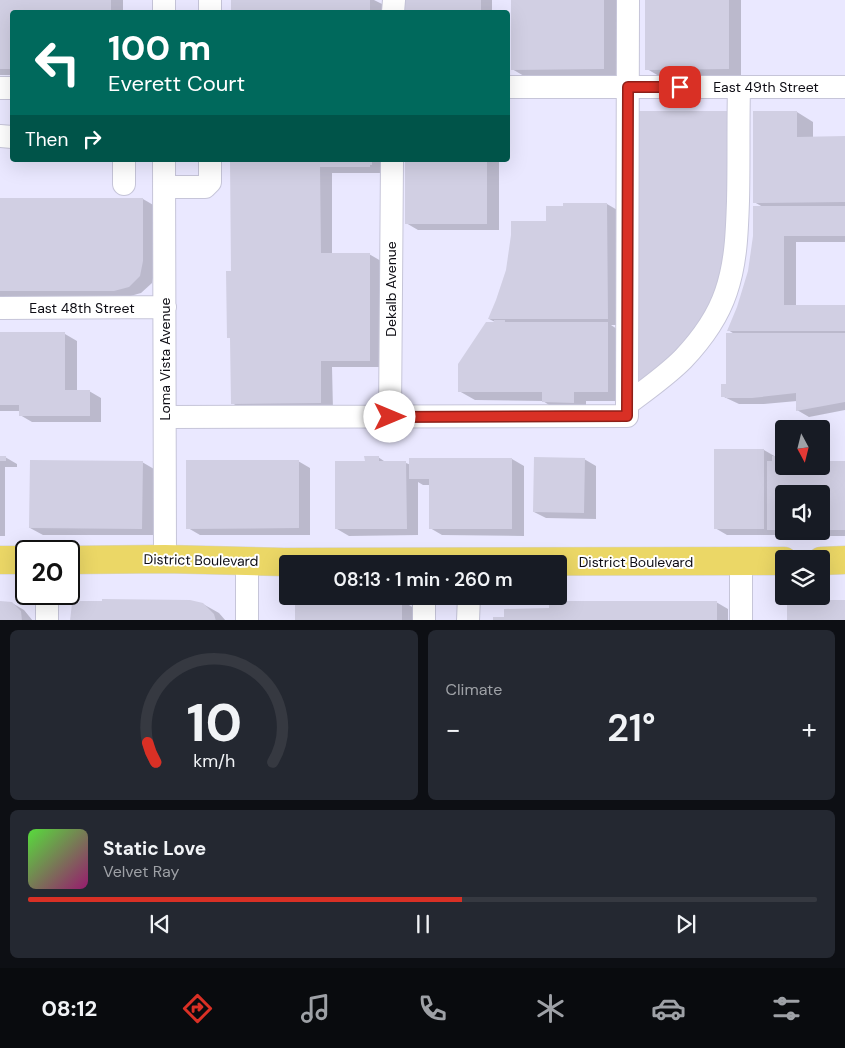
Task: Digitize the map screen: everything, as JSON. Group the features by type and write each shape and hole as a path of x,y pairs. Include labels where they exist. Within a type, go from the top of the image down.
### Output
{"main road":[{"name":"District Boulevard","path":"80,560 165,559 279,561"},
{"path":"0,560 15,560"},
{"path":"830,561 845,560"},
{"name":"District Boulevard","path":"567,563 775,561"}],"street":[{"path":"627,410 628,0"},
{"name":"East 49th Street","path":"510,87 845,87"},
{"path":"165,417 390,417 627,410 683,358 699,340 711,322 726,292 736,246 739,176 739,87"},
{"path":"124,162 124,184"},
{"name":"Loma Vista Avenue","path":"164,162 165,559"},
{"path":"164,187 205,187 210,182 210,162"},
{"name":"Dekalb Avenue","path":"390,417 392,162"},
{"name":"East 48th Street","path":"0,308 165,307"},
{"path":"247,561 247,620"},
{"path":"741,562 741,620"},
{"path":"47,620 48,605"},
{"path":"424,605 424,620"},
{"path":"468,620 469,605"}],"shaded area":[{"path":"0,0 845,0 845,620 0,620"}],"building":[{"path":"0,0 111,0 111,10 10,10 10,69 0,69"},
{"path":"231,0 370,0 370,10 231,10"},
{"path":"405,0 481,0 481,10 405,10"},
{"path":"511,0 604,0 604,69 511,70"},
{"path":"645,0 729,0 729,69 645,70"},
{"path":"638,111 730,111 730,225 718,292 677,356 635,389"},
{"path":"753,111 797,111 797,137 845,136 845,202 753,203"},
{"path":"230,162 372,162 370,167 320,167 321,253 370,253 370,361 321,361 321,403 231,404 230,338 227,338 226,271 231,271"},
{"path":"405,162 487,162 487,224 405,224"},
{"path":"0,198 143,198 143,261 140,276 129,287 114,291 0,291"},
{"path":"563,203 607,203 608,319 488,319 506,270 511,221 546,221 546,206 563,206"},
{"path":"753,206 845,206 845,236 784,236 784,305 845,305 845,331 727,331 737,307 748,271 753,236"},
{"path":"494,320 505,320 505,322 608,322 608,392 574,392 574,403 542,402 542,392 458,392 458,364 486,322 494,322"},
{"path":"0,332 65,332 65,390 90,390 90,416 19,416 19,405 0,405"},
{"path":"726,333 845,333 845,402 796,411 796,393 752,398 721,397 721,384 726,384"},
{"path":"714,449 764,449 764,529 714,529"},
{"path":"0,456 6,456 6,461 0,461"},
{"path":"364,456 379,456 379,461 406,461 407,529 335,529 335,461 365,461"},
{"path":"772,456 775,456 775,475 830,475 830,461 845,461 845,530 830,530 830,485 775,485 775,530 767,530 767,461 772,461"},
{"path":"534,457 585,458 584,513 533,512"},
{"path":"409,458 512,458 512,529 429,529 429,479 409,479"},
{"path":"30,460 143,461 142,529 29,528"},
{"path":"186,460 299,460 299,528 186,529"},
{"path":"102,599 190,600 203,603 214,614 216,620 70,620 72,605 80,605 80,601 102,601"},
{"path":"830,600 845,600 845,620 787,620 787,605 830,605"},
{"path":"0,601 12,602 21,611 22,620 0,620"},
{"path":"567,601 717,601 717,620 493,620 493,617 504,617 504,609 549,608 549,605 567,605"},
{"path":"295,605 402,605 402,620 295,620"}],"route":[{"path":"390,417 627,416 628,87 680,87"}]}
